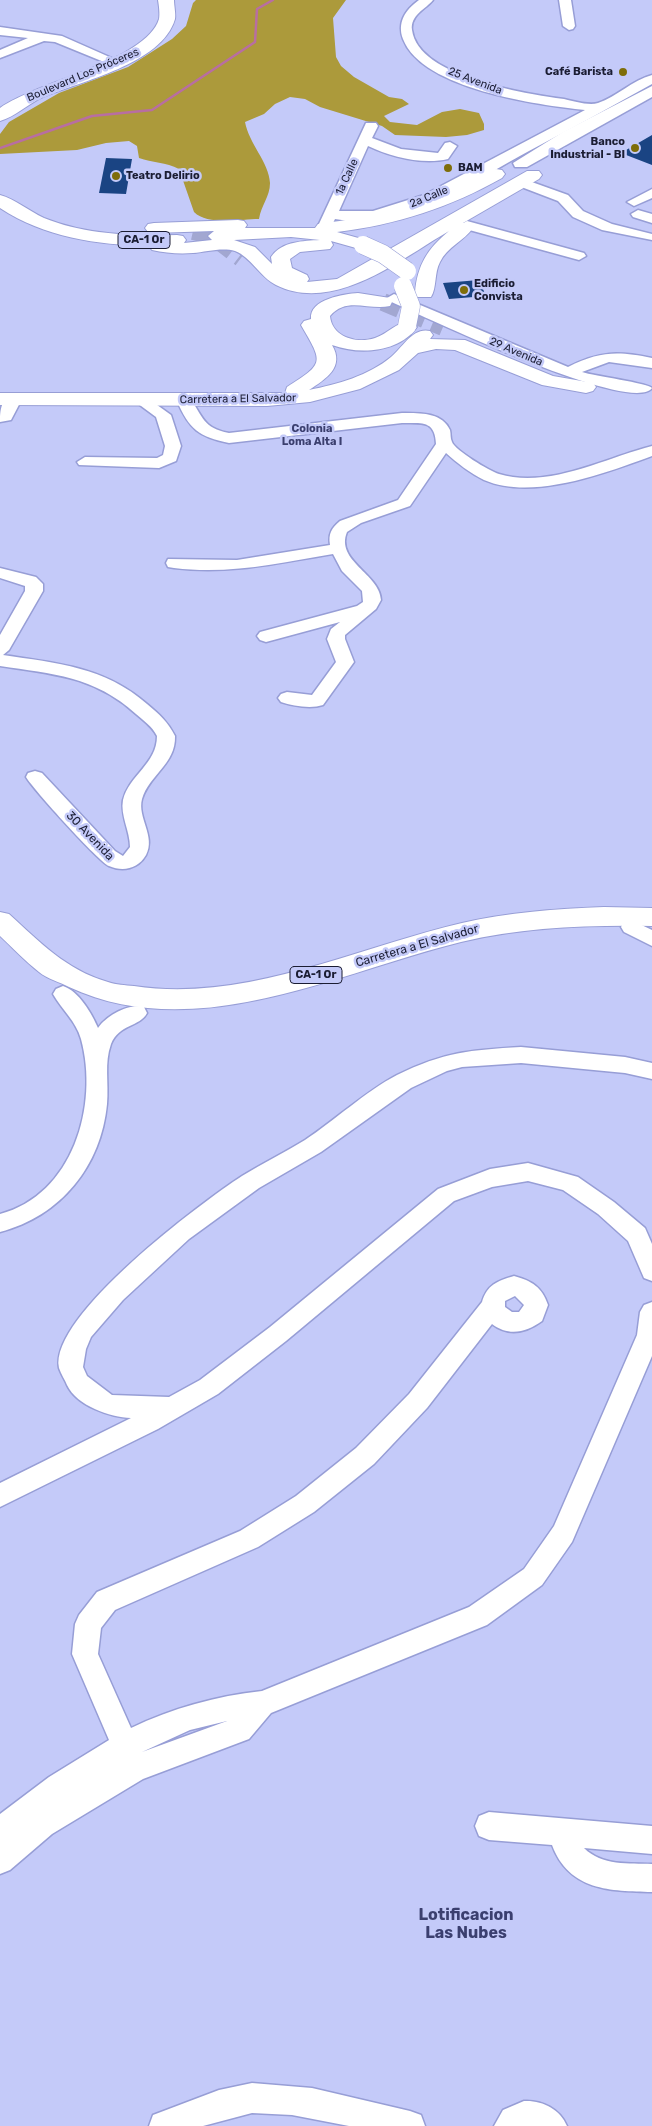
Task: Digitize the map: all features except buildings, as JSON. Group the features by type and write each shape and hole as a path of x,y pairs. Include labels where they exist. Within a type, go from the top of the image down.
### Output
{"highway":[{"name":"Boulevard Los Próceres","path":"0,104 21,92 108,59 134,45 149,30 157,15 154,0"},
{"name":"Boulevard Los Próceres","path":"0,116 39,93 123,60 143,49 156,38 168,19 166,0"},
{"path":"156,38 171,32 183,19"},
{"path":"36,220 85,228 124,230 191,225 328,221 352,225 386,219 452,198 504,169 533,164"},
{"path":"158,246 187,248 237,246 253,255 273,275 286,283 317,288 346,283 430,234 533,164"},
{"path":"357,248 318,244 296,247 285,252 280,257 280,267 286,274 299,279 318,281 335,278 439,220 487,189 533,164"},
{"name":"Carretera a El Salvador","path":"4,404 141,400 280,400 334,391 383,371 396,363 412,334 430,313 425,294 424,273 428,264 442,247 533,164"},
{"name":"CA-1 Or","path":"0,200 36,220 97,236 165,240 269,232 295,232 333,236 376,260 396,286 425,294"},
{"name":"CA-1 Or","path":"0,212 33,228 60,237 114,244 158,246 285,237 326,241 357,248"},
{"path":"295,232 328,221"},
{"path":"97,236 193,231"},
{"path":"396,286 379,285 377,274 411,252 430,234"},
{"path":"241,258 271,285 282,289 309,293 377,295 396,286"},
{"path":"396,286 356,299 335,303 320,315 322,326 336,340 358,345 381,343 412,334 436,343 458,344 549,381 578,379"},
{"name":"Carretera a El Salvador","path":"396,286 411,306 412,334"},
{"path":"294,391 318,376 327,365 327,353 312,332 310,318 316,308 330,299 352,294"},
{"path":"443,327 548,374 578,379"},
{"name":"Carretera a El Salvador","path":"4,404 294,391 330,382 369,365 412,334"},
{"name":"Carretera a El Salvador","path":"0,921 38,959 65,977 89,988 156,1000 199,1000 240,995 299,980 459,933 506,923 584,917 647,928"},
{"name":"Carretera a El Salvador","path":"0,947 23,968 63,994 98,1006 137,1014 210,1012 252,1004 462,946 557,930 647,928"}],"main road":[{"path":"569,135 652,90"},
{"path":"623,95 652,90"},
{"path":"533,164 598,109"}],"street":[{"name":"25 Avenida","path":"427,0 408,17 406,32 416,50 430,62 471,82 508,94 598,109"},
{"path":"565,0 570,26"},
{"path":"0,31 58,39 108,59"},
{"path":"0,54 42,37"},
{"path":"430,62 448,58 463,71"},
{"name":"2a Calle","path":"328,221 353,218 414,204 442,193 533,164 598,109 652,79"},
{"name":"1a Calle","path":"328,221 368,132 382,149 398,154 438,158 443,156 450,146"},
{"path":"533,164 578,214 616,230 649,237"},
{"path":"652,193 636,208 652,219"},
{"path":"467,225 579,256"},
{"name":"29 Avenida","path":"396,286 578,379 612,392 649,381"},
{"path":"578,379 596,360 617,355 652,363"},
{"path":"84,462 159,463 170,458 173,446 163,415 141,400"},
{"path":"192,400 193,419 200,425 203,431 211,436 229,438 413,418 431,420 440,426 444,432 444,444 404,504 344,524 336,536 346,564 371,589 374,596 373,602 337,633 336,639 345,662 317,701 287,698"},
{"path":"444,444 491,476 506,481 526,482 548,480 608,467 652,451"},
{"path":"174,563 206,567 234,567 340,548"},
{"path":"0,573 30,581 34,584 34,591 0,650"},
{"path":"266,636 364,610"},
{"name":"30 Avenida","path":"0,660 69,672 101,681 124,693 161,726 167,739 164,753 133,799 132,811 139,835 139,848 135,856 128,862 116,863 108,856 35,776"},
{"path":"0,1223 18,1219 53,1195 85,1147 94,1113 97,1079 95,1059 86,1026 63,994"},
{"path":"95,1059 104,1033 114,1022 137,1014"},
{"path":"173,1408 120,1407 106,1404 78,1383 71,1367 74,1349 82,1331 115,1293 181,1232 251,1182 313,1146 403,1082 442,1064 462,1059 521,1055 625,1065 652,1072"},
{"path":"0,1496 173,1408 209,1387 278,1334 446,1195 490,1178 528,1172 570,1183 606,1208 637,1235 652,1271"},
{"path":"130,1756 85,1654 88,1624 106,1601 249,1539 305,1504 366,1456 418,1401 493,1305"},
{"path":"0,1831 30,1807 130,1756 239,1730 262,1704 478,1616 532,1577 563,1534 649,1335 652,1312"},
{"path":"0,1860 42,1824 130,1756"},
{"path":"489,1826 652,1840"},
{"path":"562,1832 565,1850 576,1862 590,1870 608,1875 652,1878"},
{"path":"164,2126 209,2109 250,2098 292,2099 410,2126"},
{"path":"509,2126 519,2117 529,2115 546,2120 552,2126"}],"shaded area":[{"path":"196,0 346,0 333,18 336,57 341,66 354,77 389,97 402,99 409,104 384,116 390,122 417,125 442,112 460,109 479,113 484,124 484,130 467,135 446,137 395,135 382,126 320,107 305,99 290,97 275,104 264,114 245,122 250,138 269,175 270,188 259,219 216,220 200,216 194,212 179,169 139,158 137,146 129,141 106,143 77,150 0,154 0,134 9,122 59,93 128,67 172,39 186,26 193,3"}],"waterway":[{"path":"0,148 92,116 152,110 255,42 257,9 273,0"}],"tunnel":[{"path":"193,231 211,235 241,258"},
{"path":"383,302 443,327"}],"place":[{"name":"Café Barista","path":"623,72"},
{"name":"Banco Industrial - BI","path":"635,148"},
{"name":"BAM","path":"448,168"},
{"name":"Teatro Delirio","path":"116,176"},
{"name":"Edificio Convista","path":"464,290"}],"district":[{"name":"Colonia Loma Alta I","path":"312,435"},
{"name":"Lotificacion Las Nubes","path":"466,1924"}]}
